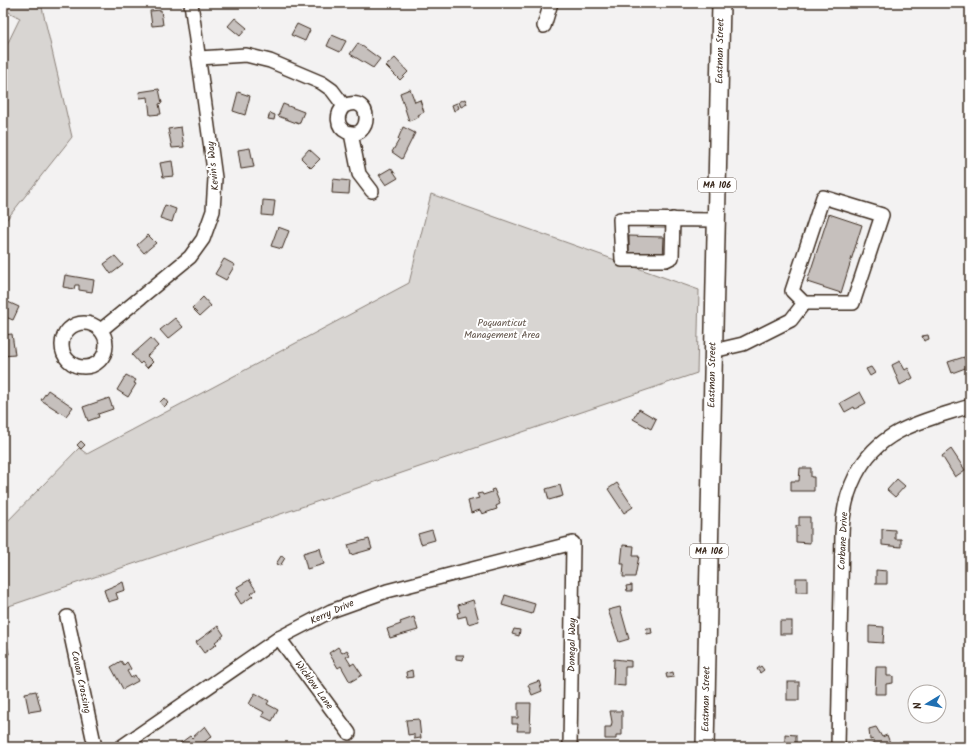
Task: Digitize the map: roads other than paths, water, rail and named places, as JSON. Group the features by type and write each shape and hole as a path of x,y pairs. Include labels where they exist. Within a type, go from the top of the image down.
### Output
{"main road":[{"name":"Eastman Street","path":"705,747 721,3"}],"street":[{"name":"Kevin's Way","path":"101,330 190,258 209,226 215,200 215,178 191,3"},
{"path":"544,26 551,3"},
{"path":"199,58 246,55 270,61 322,83 332,90 344,106"},
{"path":"349,104 362,107 367,115 364,128 351,133 342,128 338,119 344,106 349,104"},
{"path":"351,133 359,174 372,191"},
{"path":"823,198 882,215 852,303 804,303 792,291 823,198"},
{"path":"673,219 672,256 666,260 622,260 620,219 673,219 716,220"},
{"path":"713,351 743,344 791,320 804,303"},
{"name":"Corbane Drive","path":"838,747 842,517 848,490 861,466 879,446 897,432 970,406"},
{"name":"Kerry Drive","path":"121,747 279,638 331,611 361,599 573,543"},
{"name":"Donegal Way","path":"570,747 573,543"},
{"name":"Cavan Crossing","path":"67,617 95,747"},
{"name":"Wicklow Lane","path":"279,638 348,733"}],"park label":[{"name":"Poquanticut Management Area","path":"502,328"}]}
